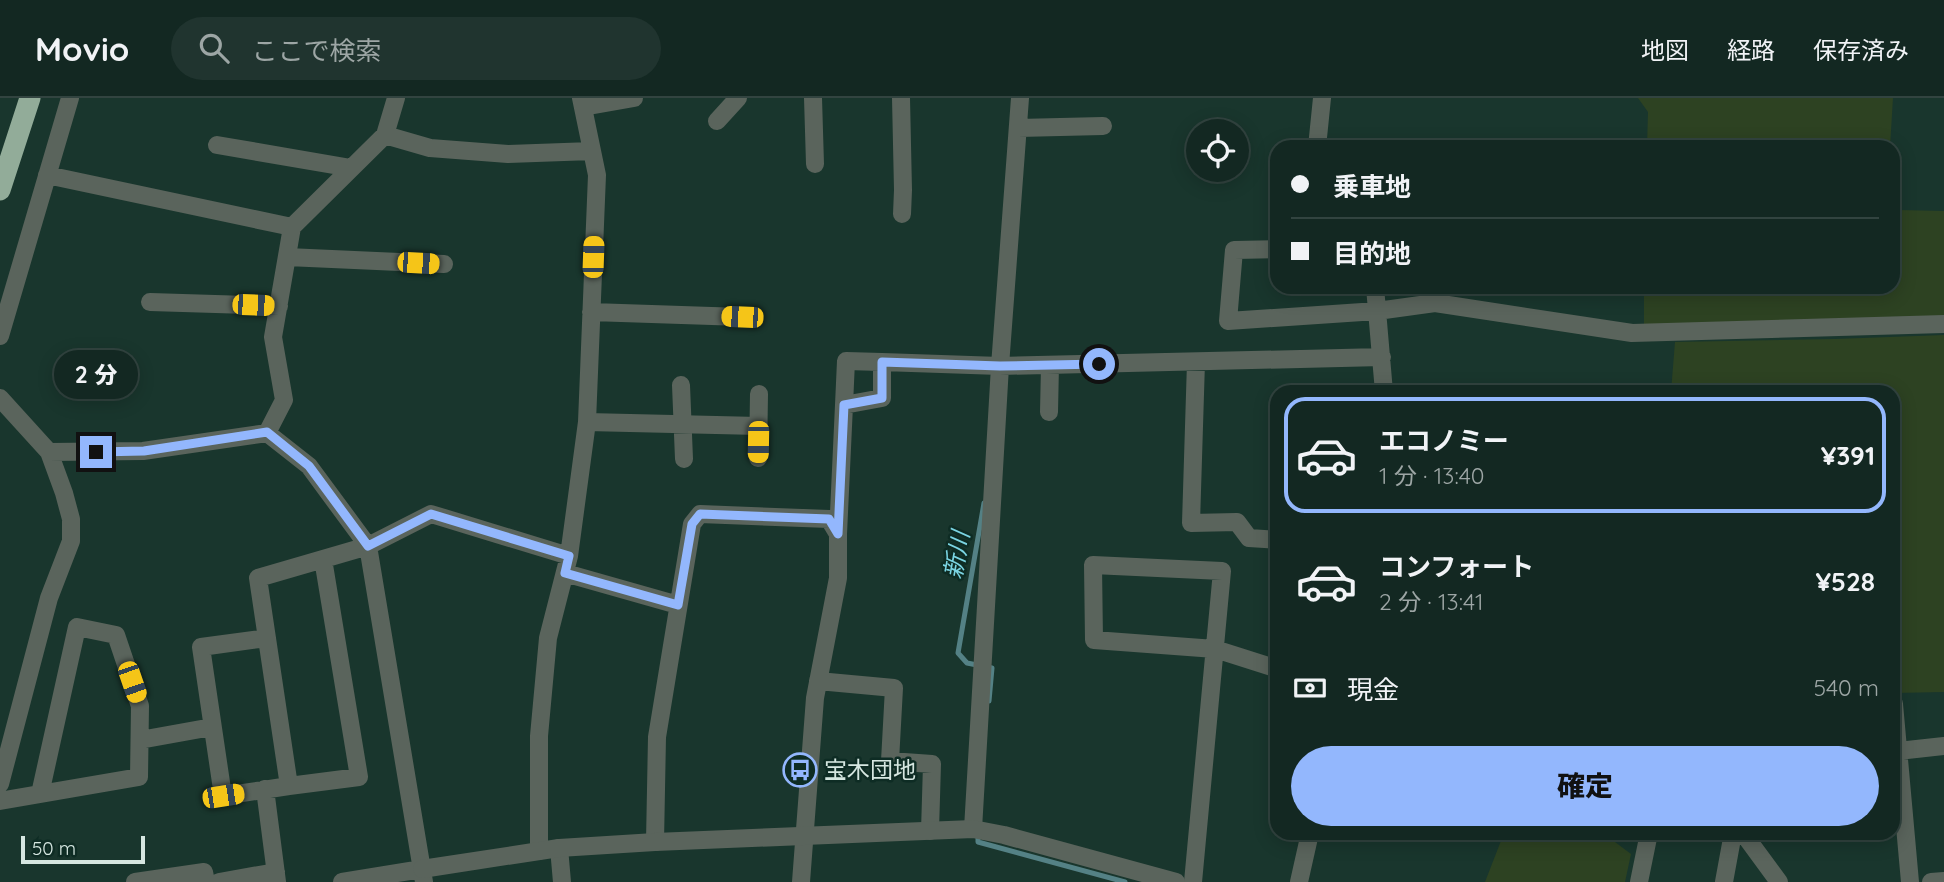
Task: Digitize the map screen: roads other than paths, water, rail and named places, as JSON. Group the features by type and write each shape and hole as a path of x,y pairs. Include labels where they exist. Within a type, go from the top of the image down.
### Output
{"highway":[{"path":"0,190 30,98"}],"street":[{"path":"0,336 70,98"},
{"path":"267,432 284,400 273,337 292,227 385,135 396,98"},
{"path":"539,851 539,736 548,638 567,564 587,422 597,175 582,103 634,98"},
{"path":"717,121 738,98"},
{"path":"813,98 815,164"},
{"path":"901,98 902,214"},
{"path":"973,829 1000,366 1020,98"},
{"path":"1318,140 1322,98"},
{"path":"1018,128 1104,126"},
{"path":"385,135 430,148 508,154 592,151"},
{"path":"217,145 351,168"},
{"path":"47,175 292,227"},
{"path":"1270,250 1234,250 1228,321 1377,311 1435,303 1632,334 1944,324"},
{"path":"287,257 444,264"},
{"path":"1376,294 1383,385"},
{"path":"150,302 278,306"},
{"path":"591,312 742,317"},
{"path":"801,882 815,698 838,578 846,361 1000,366 1381,358"},
{"path":"844,405 882,398 882,362"},
{"path":"1196,362 1191,523 1237,522 1249,538 1270,539"},
{"path":"1049,412 1050,365"},
{"path":"681,385 684,459"},
{"path":"758,458 759,394"},
{"path":"0,398 49,452 71,519 71,541 49,598 0,784"},
{"path":"587,422 759,426"},
{"path":"49,452 144,451 267,432 309,466 368,546 423,876"},
{"path":"289,786 258,578 368,546 431,514 678,605"},
{"path":"655,842 657,737 692,524 700,514 829,519 838,534"},
{"path":"267,638 201,647 223,796 359,777 323,559"},
{"path":"1193,882 1215,649 1222,571 1093,565 1094,640 1215,649 1270,666"},
{"path":"0,801 139,777 140,706 116,635 77,627 40,794"},
{"path":"818,681 894,688 890,761 932,764 930,831"},
{"path":"140,740 212,727"},
{"path":"1900,751 1944,746"},
{"path":"1900,773 1910,882"},
{"path":"219,882 276,877 265,789"},
{"path":"342,882 423,876 559,848 973,829 1176,882"},
{"path":"1299,882 1308,840"},
{"path":"1639,882 1648,840"},
{"path":"1724,882 1732,840"},
{"path":"1748,840 1779,882"},
{"path":"559,848 562,882"},
{"path":"135,882 204,872 206,882"},
{"path":"1931,882 1944,881"}],"waterway":[{"name":"新川","path":"984,503 958,653 967,663 992,668 989,701"},
{"name":"新川","path":"978,833 978,842 1125,882"}],"place":[{"name":"宝木団地","path":"800,770"}]}
